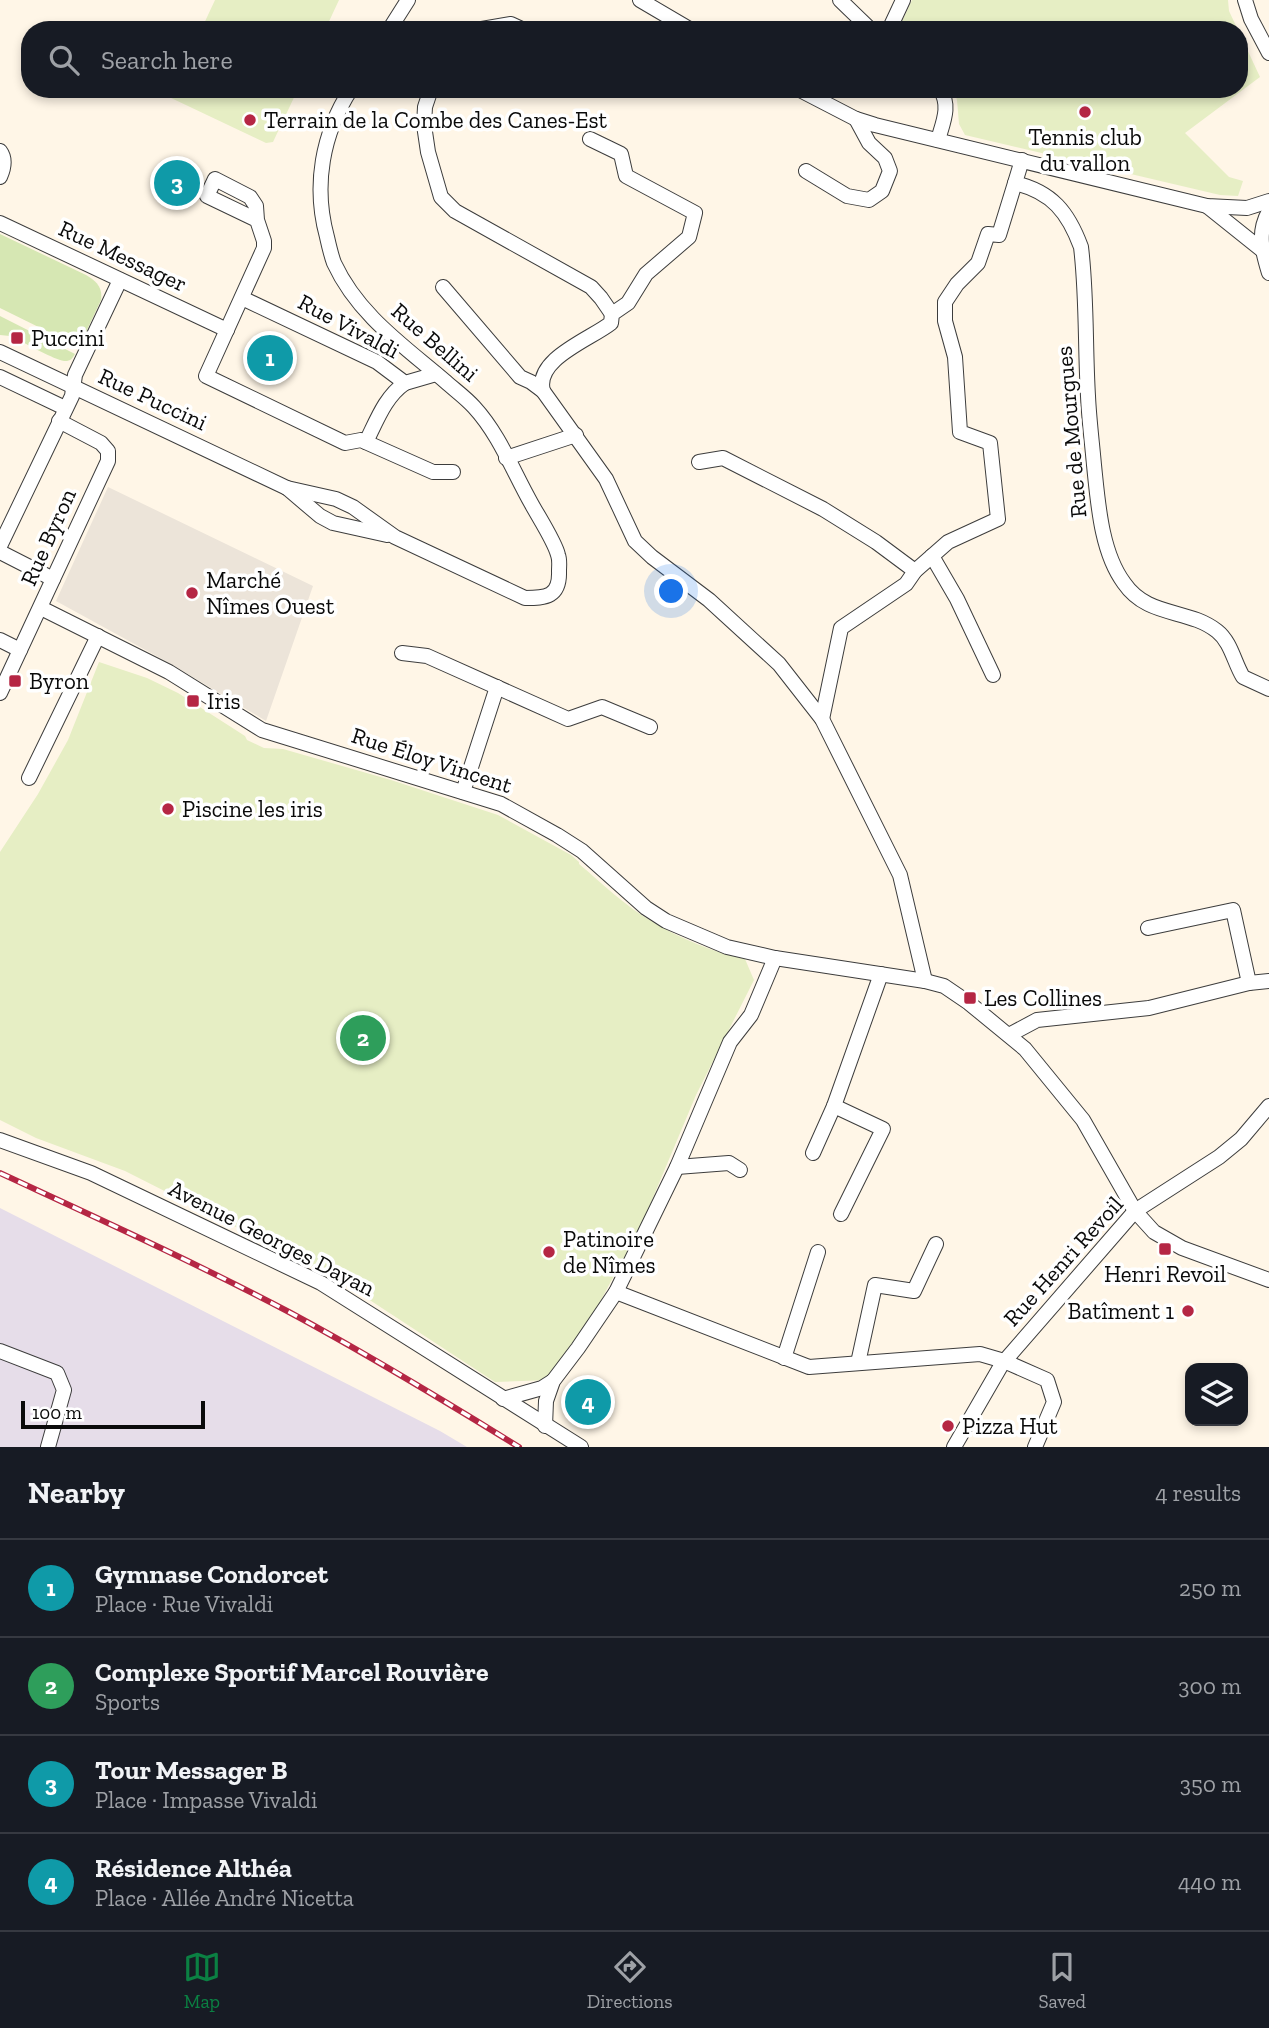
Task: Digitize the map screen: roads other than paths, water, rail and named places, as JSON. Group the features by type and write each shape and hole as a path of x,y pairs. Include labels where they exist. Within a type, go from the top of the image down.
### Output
{"street":[{"path":"395,21 408,0"},
{"path":"640,0 664,21"},
{"path":"840,0 862,21"},
{"path":"893,21 903,0"},
{"path":"1245,0 1251,19 1269,53"},
{"name":"Rue Bellini","path":"346,98 333,122 321,169 322,219 333,261 363,309 472,405 491,427 558,554 559,579 556,589 542,598 525,598"},
{"path":"428,98 425,107 428,152 441,197 455,211 591,287 612,314 611,323 567,349 553,363 542,376 540,382 543,391"},
{"path":"816,98 856,119 1207,206 1247,208 1269,201"},
{"path":"938,140 946,113 946,98"},
{"path":"806,171 846,196 869,200 882,191 890,171 885,158 869,143 856,119"},
{"path":"590,139 621,154 626,176 695,213 689,237 646,274 628,303 612,314"},
{"path":"0,151 4,160 0,177"},
{"path":"822,719 841,628 906,584 915,570 948,542 998,519 990,443 960,432 956,357 945,321 945,302 957,284 978,263 988,234 999,235 1022,160"},
{"name":"Rue de Mourgues","path":"1015,183 1032,187 1059,206 1076,233 1081,247 1088,397 1098,506 1117,572 1140,601 1218,631 1243,677 1269,689"},
{"path":"1207,206 1265,251"},
{"path":"1269,211 1263,222 1261,236 1269,273"},
{"path":"257,220 264,248 206,376 345,443 361,440 433,472 453,472"},
{"name":"Rue Messager","path":"0,223 227,330"},
{"path":"0,546 72,396 78,369 120,280"},
{"path":"443,287 520,377 543,391 606,479 635,541 709,600 779,664 822,719 900,875 925,981"},
{"name":"Rue Vivaldi","path":"243,298 377,362 405,383 436,374"},
{"name":"Rue Puccini","path":"0,352 287,488 337,499 396,537 525,598"},
{"name":"Rue Byron","path":"0,377 62,415 108,451 108,461 0,693"},
{"path":"366,442 387,400 394,390 405,383"},
{"path":"506,457 576,435"},
{"path":"699,462 723,458 734,463 823,509 915,570"},
{"name":"Rue Puccini","path":"287,488 320,516 333,523 396,537"},
{"path":"0,552 53,579"},
{"path":"932,556 957,599 993,675"},
{"name":"Rue Éloy Vincent","path":"41,608 169,672 262,730 501,804 557,835 593,860 646,908 666,921 727,947 775,958 944,986 1009,1035 1037,1064 1083,1120 1135,1211 1154,1232 1182,1248 1269,1280"},
{"path":"29,778 98,636"},
{"path":"0,640 20,650"},
{"path":"402,653 427,656 568,719 602,707 650,727"},
{"path":"463,792 497,687"},
{"path":"1148,928 1233,910 1249,983"},
{"path":"545,1421 546,1401 553,1381 616,1292 677,1167 730,1042 751,1015 775,958"},
{"path":"813,1153 834,1106 881,974"},
{"path":"1009,1035 1037,1020 1149,1008 1249,983 1269,981"},
{"path":"834,1106 883,1129 841,1214"},
{"name":"Rue Henri Revoil","path":"954,1447 1004,1362 1135,1211 1219,1157 1241,1139 1269,1106"},
{"name":"Avenue Georges Dayan","path":"0,1140 91,1173 321,1283 503,1399 545,1421 581,1447"},
{"path":"677,1167 729,1163 740,1170"},
{"path":"858,1363 875,1285 914,1291 936,1244"},
{"path":"784,1358 818,1251"},
{"path":"616,1292 810,1367 980,1354 1004,1362 1047,1380 1054,1402 1035,1447"},
{"path":"0,1351 57,1373 64,1390 48,1447"},
{"path":"503,1399 542,1388 553,1381"},
{"path":"523,1393 545,1421"}],"railway":[{"path":"0,1173 289,1312 519,1447"}],"place":[{"name":"Tennis club du vallon","path":"1085,112"},
{"name":"Terrain de la Combe des Canes-Est","path":"250,120"},
{"name":"Tour Messager B","path":"177,183"},
{"name":"Puccini","path":"17,338"},
{"name":"Gymnase Condorcet","path":"270,358"},
{"name":"Marché Nîmes Ouest","path":"192,593"},
{"name":"Byron","path":"15,681"},
{"name":"Iris","path":"193,701"},
{"name":"Piscine les iris","path":"168,809"},
{"name":"Les Collines","path":"970,998"},
{"name":"Complexe Sportif Marcel Rouvière","path":"363,1038"},
{"name":"Henri Revoil","path":"1165,1249"},
{"name":"Patinoire de Nîmes","path":"549,1252"},
{"name":"Batîment 1","path":"1188,1311"},
{"name":"Résidence Althéa","path":"588,1402"},
{"name":"Pizza Hut","path":"948,1426"}]}
